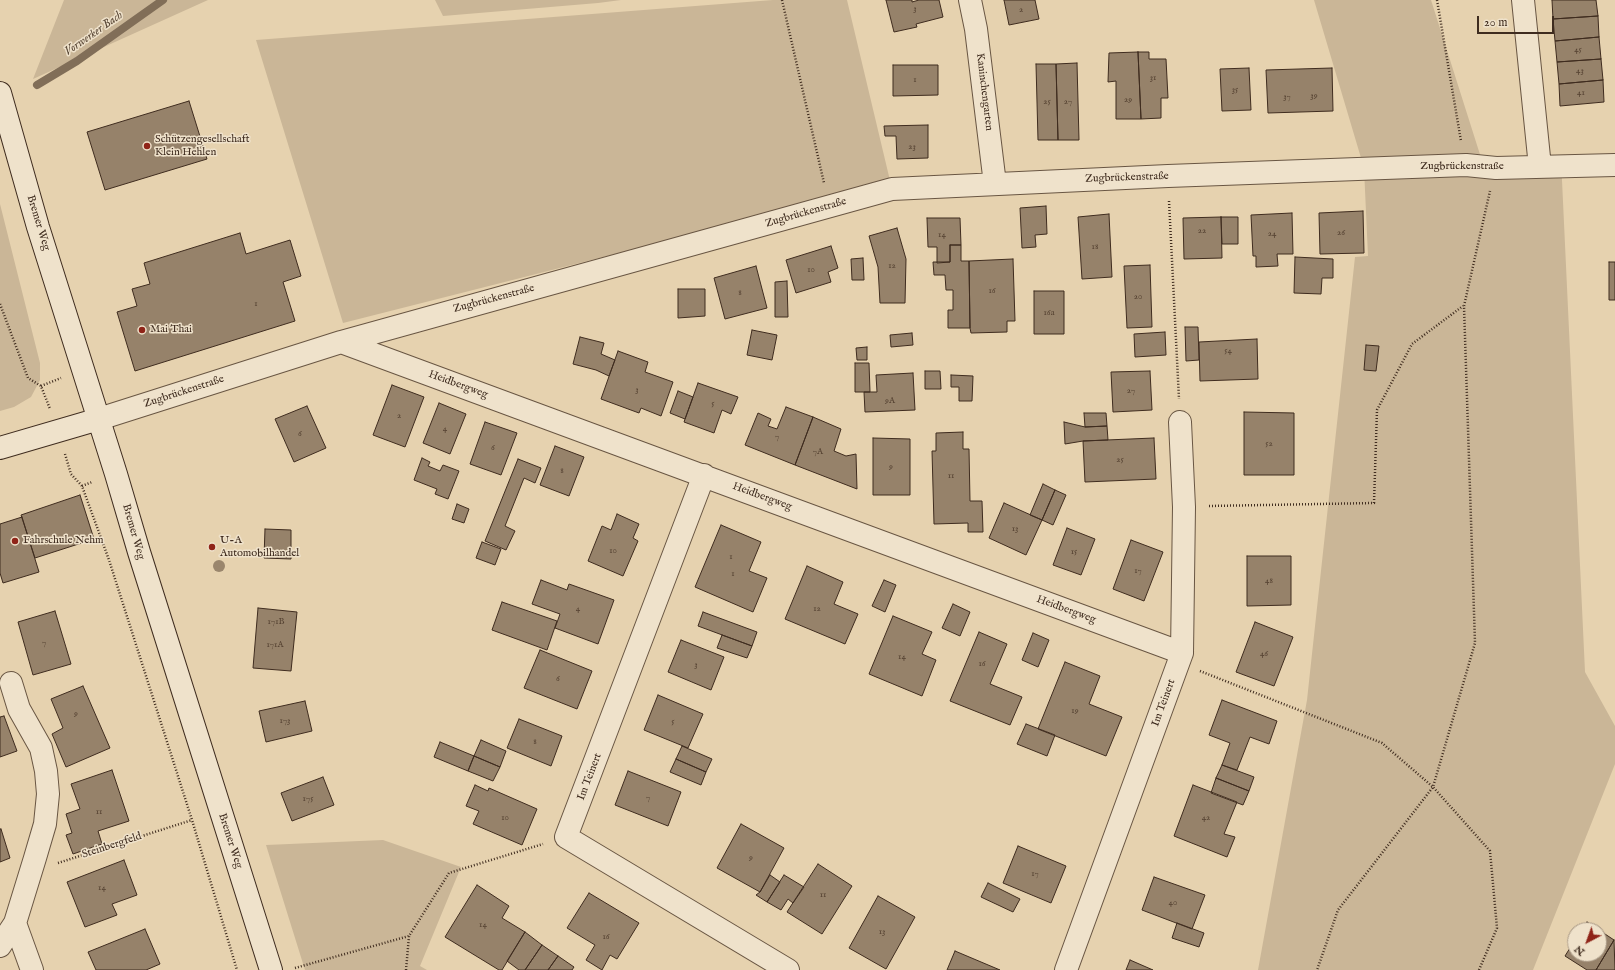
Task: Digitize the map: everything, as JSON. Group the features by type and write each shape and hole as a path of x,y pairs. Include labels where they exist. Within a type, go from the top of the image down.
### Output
{"street":[{"name":"Kaninchengarten","path":"970,0 976,29 995,184"},
{"path":"1524,0 1540,167"},
{"name":"Bremer Weg","path":"0,93 38,226 271,970"},
{"name":"Zugbrückenstraße","path":"0,448 99,420 341,342 892,189 1168,176 1466,165 1496,168 1615,165"},
{"name":"Heidbergweg","path":"341,342 704,475 1181,658"},
{"name":"Im Teinert","path":"1066,970 1181,658 1184,507 1180,422"},
{"name":"Im Teinert","path":"566,837 704,475"},
{"path":"0,946 15,923 45,824 48,794 46,772 40,748 19,709 11,682"},
{"path":"566,837 788,970"},
{"path":"15,923 32,970"}],"path":[{"path":"782,0 830,206"},
{"path":"1437,0 1466,165"},
{"path":"1316,970 1338,910 1433,787 1475,643 1464,306 1496,168"},
{"path":"1168,176 1180,422"},
{"path":"0,304 28,378 41,386"},
{"path":"1184,507 1374,503 1377,410 1412,344 1464,306"},
{"path":"71,474 82,486 109,560 192,820 237,970"},
{"path":"1181,658 1382,743 1433,787 1490,851 1497,928 1479,970"},
{"name":"Steinbergfeld","path":"31,871 192,820"},
{"path":"406,970 409,936 449,873 566,837"},
{"path":"289,970 409,936"}],"shaded area":[{"path":"64,0 208,0 33,79"},
{"path":"435,0 621,0 443,16"},
{"path":"773,0 847,0 892,189 828,200 343,323 256,40"},
{"path":"1314,0 1431,0 1483,164 1561,159 1585,672 1615,726 1615,764 1533,970 1258,970 1307,700 1355,257 1368,256 1364,168"},
{"path":"0,204 40,363 40,380 31,397 14,407 0,411"},
{"path":"383,840 461,867 420,966 427,970 305,970 266,845"}],"building":[{"path":"886,0 912,0 912,2 919,0 939,0 943,17 916,24 917,27 894,32"},
{"path":"1004,0 1035,0 1039,19 1009,25"},
{"path":"1552,0 1596,0 1598,16 1553,19"},
{"path":"1598,16 1599,37 1555,41 1553,19"},
{"path":"1599,37 1601,59 1557,62 1555,41"},
{"path":"1138,52 1141,119 1116,119 1116,81 1108,82 1109,53"},
{"path":"1138,52 1149,52 1149,59 1166,59 1168,98 1161,98 1161,118 1141,119"},
{"path":"1601,59 1603,80 1559,84 1557,62"},
{"path":"1077,63 1079,140 1058,140 1056,64"},
{"path":"1036,64 1056,64 1058,140 1038,140"},
{"path":"893,65 938,65 938,95 893,96"},
{"path":"1249,68 1251,110 1222,111 1220,69"},
{"path":"1332,68 1333,111 1268,113 1266,70"},
{"path":"1603,80 1604,102 1560,106 1559,84"},
{"name":"Schützengesellschaft Klein Hehlen","path":"189,101 207,159 105,190 87,132"},
{"path":"928,125 928,158 897,159 896,136 885,136 884,126"},
{"path":"1046,206 1047,234 1035,235 1036,247 1022,248 1020,208"},
{"path":"1363,211 1364,253 1320,254 1319,213"},
{"path":"1292,213 1293,254 1277,254 1278,266 1256,267 1256,256 1253,256 1251,215"},
{"path":"1109,214 1112,277 1082,279 1078,217"},
{"path":"1221,217 1238,217 1238,244 1222,244"},
{"path":"1221,217 1222,258 1184,259 1183,218"},
{"path":"927,218 960,218 961,245 950,245 950,262 937,263 937,247 928,247"},
{"path":"897,228 906,259 905,303 880,303 878,267 869,236"},
{"path":"240,233 246,254 290,240 301,276 283,282 295,321 135,371 117,312 137,306 132,289 150,284 144,263"},
{"path":"950,245 961,245 961,261 969,261 970,328 948,328 948,310 953,310 953,290 946,290 945,275 934,275 933,262 950,262"},
{"path":"831,246 838,268 828,272 831,282 796,293 786,260"},
{"path":"1295,257 1333,259 1333,278 1322,278 1321,294 1294,293"},
{"path":"863,258 864,280 852,280 851,259"},
{"path":"1013,259 1015,321 1007,321 1007,332 971,333 969,261"},
{"path":"1609,262 1615,262 1615,300 1609,300"},
{"path":"1150,265 1152,327 1127,328 1124,266"},
{"path":"756,266 767,308 725,319 714,278"},
{"path":"787,281 788,317 775,317 775,282"},
{"path":"678,289 705,289 705,316 678,318"},
{"path":"1034,291 1064,291 1064,334 1034,334"},
{"path":"1185,327 1198,327 1199,360 1186,361"},
{"path":"752,330 777,335 772,360 747,355"},
{"path":"1165,332 1166,355 1135,357 1134,334"},
{"path":"912,333 913,345 891,347 890,335"},
{"path":"580,337 604,343 601,354 615,360 609,376 596,370 573,364"},
{"path":"1257,339 1258,379 1200,381 1199,342"},
{"path":"1366,345 1379,346 1376,371 1364,370"},
{"path":"867,347 867,360 857,360 856,348"},
{"path":"618,351 648,362 645,372 673,382 661,416 641,408 639,413 601,399"},
{"path":"855,363 869,363 870,392 855,392"},
{"path":"925,371 940,371 941,389 925,389"},
{"path":"1150,371 1152,410 1113,412 1111,372"},
{"path":"913,373 915,410 865,412 864,392 877,392 876,375"},
{"path":"951,375 973,376 972,401 959,401 959,387 951,387"},
{"path":"698,383 738,397 731,414 722,410 714,433 684,422"},
{"path":"392,385 424,397 405,447 373,435"},
{"path":"678,391 693,397 685,419 670,413"},
{"path":"439,403 466,414 450,454 423,443"},
{"path":"307,406 326,448 294,462 275,419"},
{"path":"786,407 813,417 795,465 745,445 758,413 771,419 768,426 777,429"},
{"path":"1244,412 1294,413 1294,475 1244,475"},
{"path":"1084,413 1106,413 1107,426 1085,427"},
{"path":"813,417 841,429 834,451 846,456 856,454 857,489 795,465"},
{"path":"485,422 517,433 501,475 470,464"},
{"path":"1064,422 1085,427 1107,426 1108,440 1083,441 1065,444"},
{"path":"963,432 963,449 969,449 970,501 982,501 983,532 968,532 968,523 934,524 932,451 936,451 936,433"},
{"path":"873,438 910,439 910,495 873,495"},
{"path":"1154,438 1156,479 1085,482 1083,441"},
{"path":"555,446 584,457 569,496 540,485"},
{"path":"422,458 430,462 428,466 440,471 443,465 459,471 448,499 435,494 437,489 414,480"},
{"path":"518,459 541,468 535,483 524,478 505,526 515,531 506,550 485,541"},
{"path":"1043,484 1055,490 1042,520 1030,515"},
{"path":"1055,490 1066,495 1053,525 1042,520"},
{"path":"80,495 94,539 35,558 21,515"},
{"path":"1004,503 1042,520 1026,555 989,538"},
{"path":"457,504 469,509 464,523 452,519"},
{"path":"617,514 639,524 633,538 638,541 623,576 588,561 602,526 611,530"},
{"name":"Fahrschule Nehm","path":"22,517 39,572 3,583 0,573 0,524"},
{"path":"721,525 761,542 749,571 767,578 753,612 695,587"},
{"path":"1067,528 1095,539 1081,575 1053,565"},
{"path":"265,529 291,530 291,559 264,558"},
{"path":"1131,540 1163,552 1144,601 1113,589"},
{"path":"482,542 501,549 495,565 476,558"},
{"path":"1247,556 1291,556 1291,605 1247,606"},
{"path":"807,566 843,582 834,604 858,614 845,644 785,619"},
{"path":"541,580 567,590 569,584 614,600 598,644 555,628 560,614 532,604"},
{"path":"884,580 896,585 885,612 872,606"},
{"path":"502,602 557,621 547,650 492,630"},
{"path":"953,604 970,612 960,636 942,628"},
{"path":"258,608 297,612 291,671 253,668"},
{"path":"55,611 71,664 33,675 18,622"},
{"path":"703,612 757,632 752,646 698,626"},
{"path":"893,616 932,632 922,654 936,660 922,696 869,674"},
{"path":"1255,622 1293,637 1274,686 1236,672"},
{"path":"979,632 1007,644 990,684 1022,697 1010,725 950,701"},
{"path":"1033,633 1049,640 1038,667 1022,660"},
{"path":"722,635 752,646 747,658 717,648"},
{"path":"681,640 724,657 711,690 668,672"},
{"path":"540,650 592,671 577,709 524,688"},
{"path":"1065,662 1100,676 1089,704 1122,717 1106,756 1038,729"},
{"path":"83,686 110,748 66,767 52,734 63,728 51,699"},
{"path":"658,695 703,714 688,748 644,730"},
{"path":"1222,700 1277,721 1269,744 1250,737 1237,770 1222,765 1230,743 1209,735"},
{"path":"305,701 312,731 266,742 259,711"},
{"path":"4,716 17,751 0,757 0,717"},
{"path":"519,719 562,736 551,766 507,748"},
{"path":"1026,724 1055,735 1047,756 1017,744"},
{"path":"481,740 506,751 500,767 474,756"},
{"path":"440,742 474,756 468,771 434,757"},
{"path":"682,746 712,759 706,772 676,759"},
{"path":"474,756 500,767 493,781 468,771"},
{"path":"676,759 706,772 701,785 670,772"},
{"path":"1222,765 1254,777 1249,791 1216,778"},
{"path":"112,770 129,821 98,831 102,844 73,854 66,835 72,833 66,814 80,809 71,784"},
{"path":"628,771 681,792 668,826 615,805"},
{"path":"323,777 334,805 292,821 281,793"},
{"path":"1216,778 1249,791 1243,805 1211,793"},
{"path":"475,785 488,791 489,788 537,809 522,845 473,824 479,811 466,806"},
{"path":"1193,785 1237,802 1224,834 1235,837 1227,857 1174,836"},
{"path":"741,824 784,848 760,892 717,868"},
{"path":"0,829 10,858 0,862"},
{"path":"1018,846 1066,866 1051,903 1003,883"},
{"path":"124,860 137,895 112,904 117,915 85,927 67,882"},
{"path":"818,864 852,886 822,934 787,912"},
{"path":"770,875 780,882 767,902 756,895 760,892"},
{"path":"784,875 804,887 793,903 788,899 781,910 767,902"},
{"path":"1154,877 1205,895 1192,929 1142,910"},
{"path":"988,883 1020,899 1013,912 981,897"},
{"path":"477,885 509,906 502,918 525,932 502,970 499,970 445,937"},
{"path":"589,893 639,923 617,959 610,955 602,970 586,960 595,945 567,928"},
{"path":"878,896 915,917 886,969 849,948"},
{"path":"1177,923 1204,933 1199,947 1172,938"},
{"path":"145,929 160,964 146,970 96,970 88,952"},
{"path":"525,932 542,945 525,970 519,970 507,961"},
{"path":"1607,935 1614,940 1607,952"},
{"path":"1614,940 1615,970 1596,970 1601,962 1607,962 1607,952"},
{"path":"542,945 558,956 548,970 525,970"},
{"path":"955,951 1000,970 947,970"},
{"path":"558,956 574,967 572,970 548,970"},
{"path":"1130,960 1153,970 1126,970"},
{"path":"1574,962 1601,962 1596,970 1587,970"}],"waterway":[{"name":"Vorwerker Bach","path":"37,85 77,61 163,0"}],"place":[{"name":"Schützengesellschaft Klein Hehlen","path":"147,146"},
{"name":"Mai Thai","path":"142,330"},
{"name":"Fahrschule Nehm","path":"15,541"},
{"name":"U-A Automobilhandel","path":"212,547"}]}
